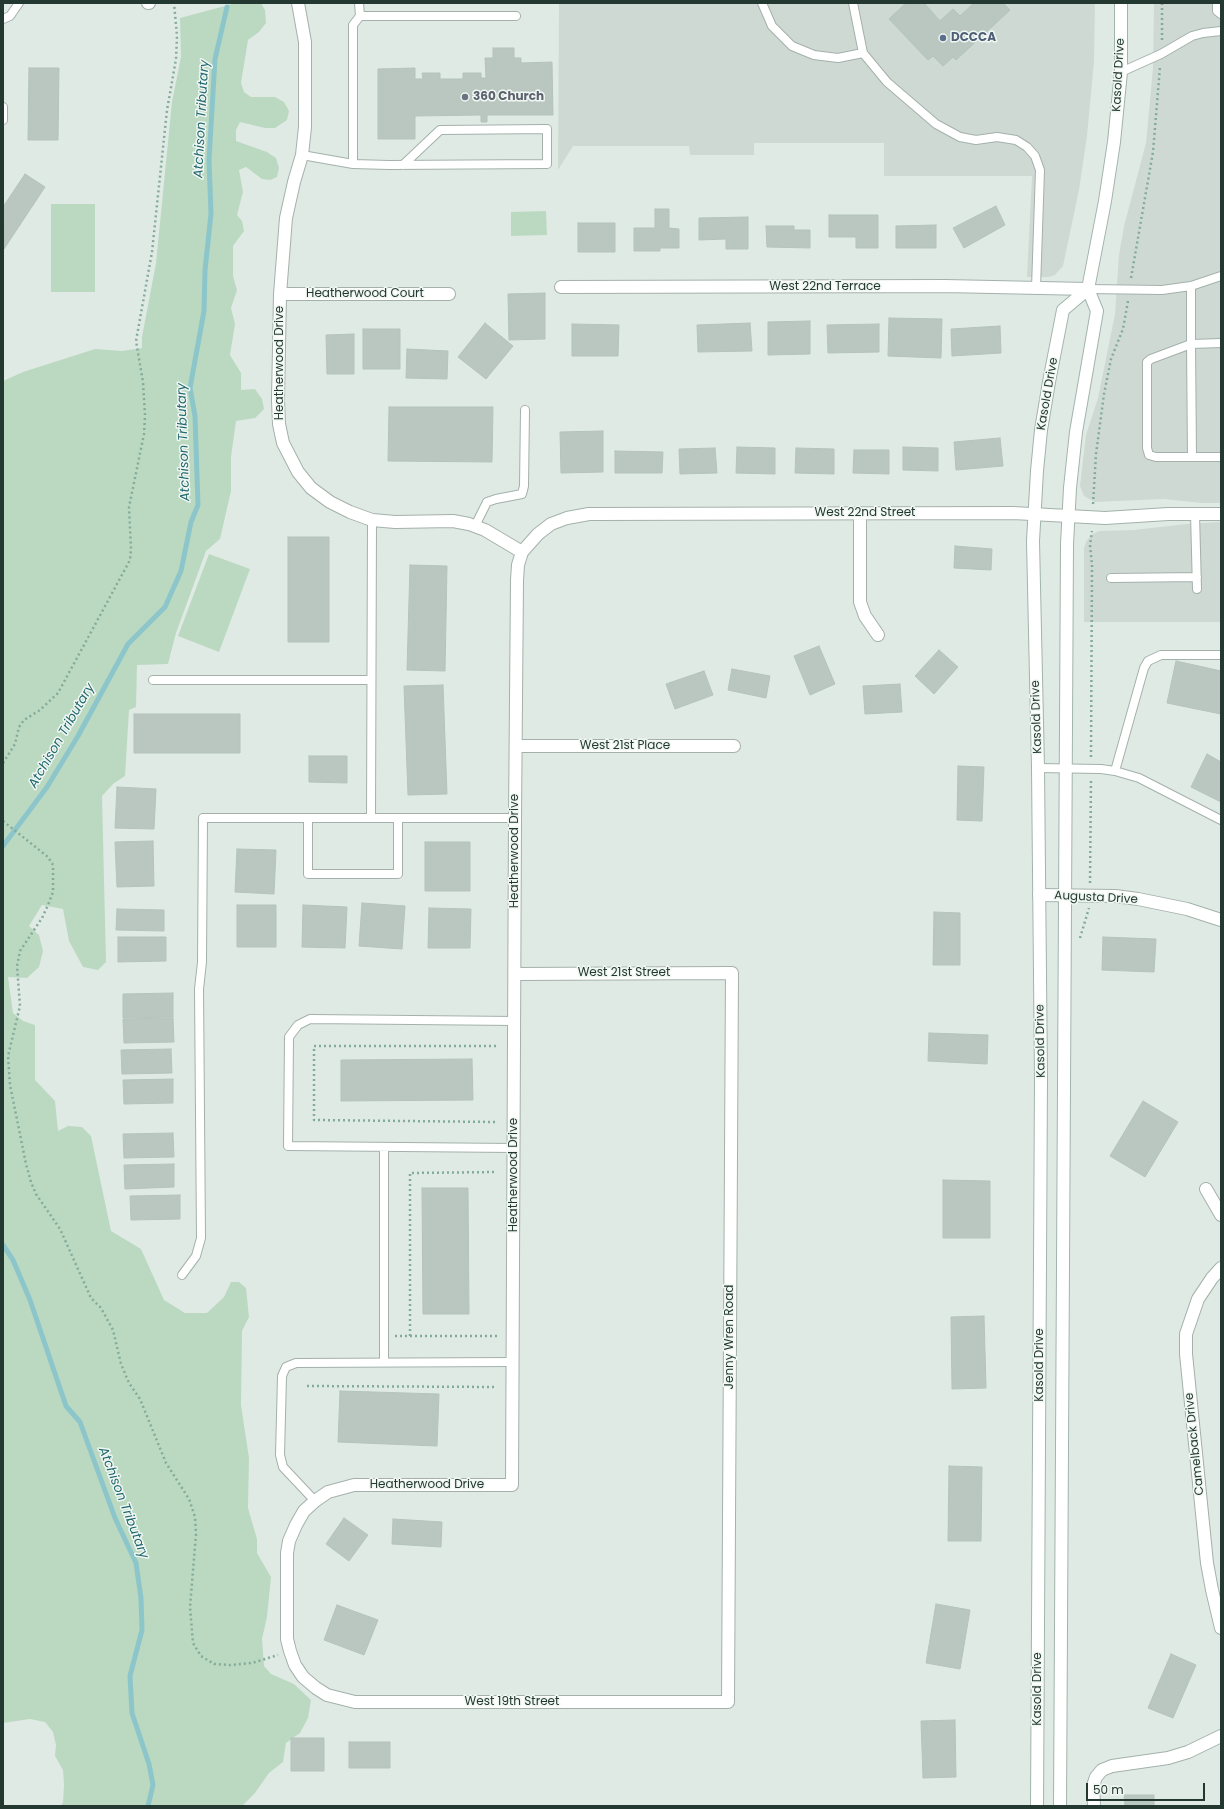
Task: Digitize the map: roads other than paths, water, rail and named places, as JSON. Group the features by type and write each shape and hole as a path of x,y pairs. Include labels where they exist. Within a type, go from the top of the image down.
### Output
{"street":[{"name":"Heatherwood Drive","path":"298,3 305,42 305,127 302,155 286,218 280,294 278,400 279,424 283,443 298,472 312,488 330,502 350,512 372,520 395,522 453,521 475,526 522,552 518,565 517,580 512,1485 354,1485 328,1492 304,1511 296,1526 287,1553 287,1639 295,1665 304,1677"},
{"name":"Kasold Drive","path":"1060,1806 1065,896 1069,516 1076,432 1097,311 1088,289 1105,200 1114,142 1121,72 1121,3"},
{"name":"West 22nd Terrace","path":"562,287 1088,289"},
{"name":"Kasold Drive","path":"1037,1806 1041,1087 1034,514 1041,430 1063,310 1088,289"},
{"name":"Heatherwood Court","path":"280,294 449,294"},
{"path":"860,513 860,602 865,616 878,634"},
{"name":"West 22nd Street","path":"522,552 538,534 551,524 567,518 589,514 1034,514 1093,517 1221,514"},
{"name":"West 21st Place","path":"516,746 734,746"},
{"name":"Augusta Drive","path":"1039,895 1115,896 1163,903 1221,920"},
{"name":"West 21st Street","path":"515,974 732,973"},
{"name":"Jenny Wren Road","path":"728,1702 732,973"},
{"path":"1206,1189 1221,1215"},
{"name":"Camelback Drive","path":"1221,1268 1212,1278 1198,1299 1186,1334 1186,1354 1207,1563 1221,1628"},
{"name":"West 19th Street","path":"304,1677 327,1695 355,1702 728,1702"},
{"path":"1094,1806 1093,1786 1096,1777 1102,1770 1112,1766 1168,1758 1188,1752 1221,1736"}],"lane":[{"path":"3,19 10,16 19,3"},
{"path":"353,164 353,25 360,16 359,3"},
{"path":"762,3 772,26 792,46 814,56 838,58 863,53"},
{"path":"853,3 863,53 887,82 947,131 960,137 976,140 997,137 1016,140 1027,147 1036,156 1040,170 1036,288"},
{"path":"1217,3 1217,11 1221,14"},
{"path":"360,16 516,16"},
{"path":"1121,72 1161,54 1192,36 1203,32 1221,31"},
{"path":"3,107 3,120"},
{"path":"302,155 353,164 403,165 547,164 547,128 440,130 403,165"},
{"path":"1088,289 1162,290 1191,286 1221,276"},
{"path":"1191,286 1192,457"},
{"path":"1221,343 1191,344 1151,359 1147,362 1146,367 1147,448 1149,455 1156,457 1221,457"},
{"path":"475,526 487,502 522,494 524,486 525,410"},
{"path":"1195,514 1197,589"},
{"path":"371,818 372,520"},
{"path":"1111,578 1197,577"},
{"path":"1114,771 1144,668 1148,661 1161,655 1221,655"},
{"path":"153,680 371,680"},
{"path":"1038,768 1114,771 1139,778 1221,820"},
{"path":"182,1275 196,1256 201,1238 199,989 202,962 203,818 515,818"},
{"path":"308,818 308,874 398,874 398,818"},
{"path":"514,1021 310,1019 298,1025 289,1037 288,1146 514,1148"},
{"path":"384,1147 384,1362"},
{"path":"315,1501 283,1467 280,1455 282,1376 286,1367 296,1362 513,1362"}],"waterway":[{"name":"Atchison Tributary","path":"3,846 47,787 78,736 128,644 165,607 181,571 191,522 198,505 195,416 190,388 204,311 205,270 211,214 209,160 215,59 227,7"},
{"name":"Atchison Tributary","path":"3,1245 13,1260 30,1300 66,1406 80,1422 115,1518 136,1563 141,1598 142,1630 130,1676 132,1713 149,1764 153,1785 148,1806"}],"place":[{"name":"DCCCA","path":"943,38"},
{"name":"360 Church","path":"465,97"}]}
